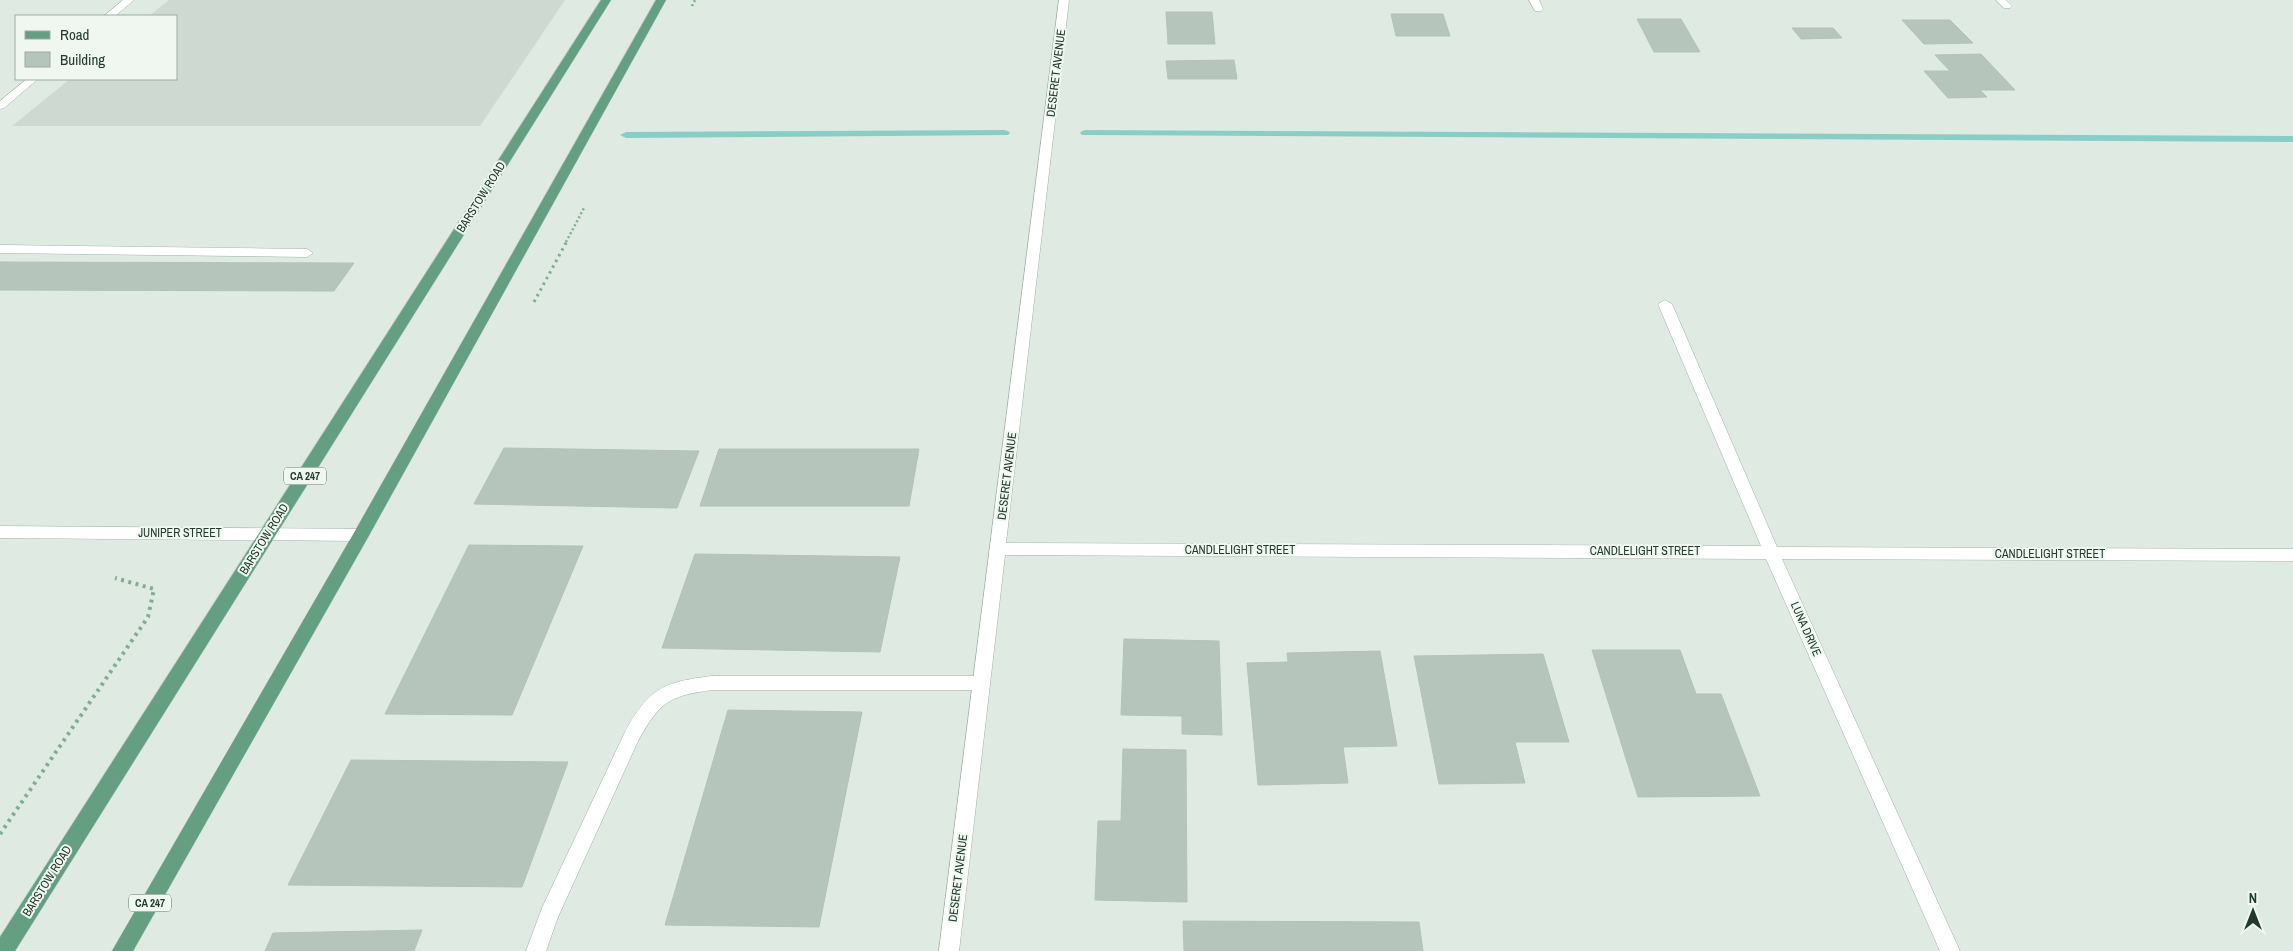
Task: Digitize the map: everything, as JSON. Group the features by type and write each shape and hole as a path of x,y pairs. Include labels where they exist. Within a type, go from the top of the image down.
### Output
{"main road":[{"name":"BARSTOW ROAD","path":"3,951 606,0"},
{"name":"CA 247","path":"122,951 361,535 661,0"}],"street":[{"path":"110,15 129,0"},
{"name":"DESERET AVENUE","path":"949,951 1064,0"},
{"path":"0,106 33,80"},
{"path":"0,249 307,252"},
{"name":"LUNA DRIVE","path":"1665,304 1771,552 1950,951"},
{"name":"JUNIPER STREET","path":"0,532 361,535"},
{"name":"CANDLELIGHT STREET","path":"998,549 2293,555"},
{"path":"536,951 549,914 631,737 645,710 661,694 683,686 712,683 981,683"}],"path":[{"path":"0,834 148,617 154,589 115,578"}],"shaded area":[{"path":"169,0 565,0 480,126 12,126 69,80 178,80 178,15 150,15"}],"building":[{"path":"1166,12 1212,12 1215,44 1168,44"},
{"path":"1391,14 1443,14 1450,36 1396,36"},
{"path":"1637,19 1681,19 1700,52 1654,52"},
{"path":"1902,20 1950,20 1973,43 1924,44"},
{"path":"1792,28 1833,28 1842,38 1801,39"},
{"path":"1981,54 2015,90 1980,90 1987,97 1948,98 1924,71 1950,71 1935,55"},
{"path":"1234,60 1237,79 1168,79 1166,61"},
{"path":"0,262 354,263 334,291 0,290"},
{"path":"504,448 699,451 677,508 474,504"},
{"path":"719,449 919,449 909,506 700,506"},
{"path":"469,545 583,546 512,715 385,714"},
{"path":"695,554 900,557 880,652 662,648"},
{"path":"1124,639 1219,641 1222,735 1182,734 1182,716 1121,715"},
{"path":"1592,650 1680,650 1696,694 1721,694 1760,796 1638,797"},
{"path":"1380,651 1397,746 1343,747 1348,783 1258,785 1247,663 1288,662 1287,653"},
{"path":"1543,654 1569,742 1515,742 1525,783 1439,784 1414,656"},
{"path":"728,710 862,712 819,927 665,925"},
{"path":"1123,749 1186,750 1187,902 1095,900 1098,821 1121,821"},
{"path":"351,760 568,762 522,887 288,885"},
{"path":"1183,921 1419,922 1423,951 1184,951"},
{"path":"422,930 414,951 265,951 273,933"}],"waterway":[{"path":"626,135 1004,133"},
{"path":"1086,133 2293,139"}]}
